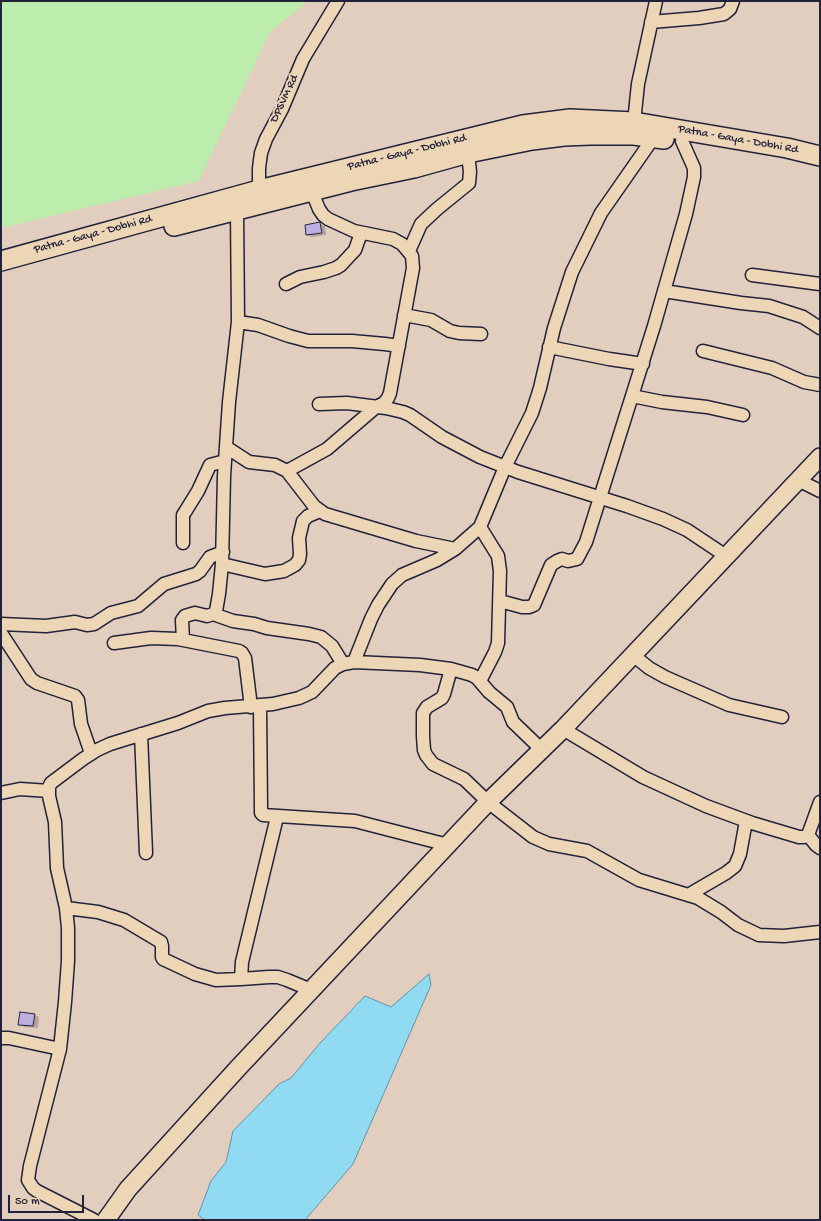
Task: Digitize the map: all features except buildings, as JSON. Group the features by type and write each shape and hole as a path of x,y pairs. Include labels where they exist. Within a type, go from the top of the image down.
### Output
{"main road":[{"name":"Patna - Gaya - Dobhi Rd","path":"1,261 259,197 523,125 570,119 634,122 787,148 820,156"},
{"name":"Patna - Gaya - Dobhi Rd","path":"1,274 121,240 237,210 259,197 312,192 468,153 532,140 564,136 612,135 654,137 754,153 820,167"}],"street":[{"name":"DPSVM Rd","path":"259,197 259,168 266,139 285,103 303,59 338,1"},
{"path":"634,122 638,84 656,1"},
{"path":"651,22 700,18 724,14 730,9 733,1"},
{"path":"348,663 376,609 392,584 402,575 436,560 455,549 480,527 505,467 532,412 540,388 549,347 568,283 592,230 607,203 654,137"},
{"path":"500,601 522,607 534,605 551,565 562,559 568,561 577,559 586,542 643,364 686,214 694,177 694,168 682,141"},
{"path":"409,251 421,224 469,183 470,172 468,153"},
{"path":"287,471 327,449 376,407 384,403 388,398 413,268 412,256 402,244 393,238 354,231 328,219 323,215 312,192"},
{"path":"183,640 182,620 185,616 195,613 207,616 213,614 216,611 218,603 223,552 225,462 230,388 238,322 237,210"},
{"path":"286,284 300,277 336,268 355,250 362,233"},
{"path":"752,275 820,284"},
{"path":"664,291 768,306 799,315 820,328"},
{"path":"404,315 430,320 454,332 481,334"},
{"path":"238,322 258,325 308,341 361,342 399,346"},
{"path":"549,347 643,364"},
{"path":"702,351 772,368 804,382 820,385"},
{"path":"632,396 662,402 702,406 743,415"},
{"path":"319,404 337,403 397,410 410,415 461,448 505,467 627,506 675,524 726,556"},
{"path":"226,447 249,462 275,464 287,471 314,506 320,511 416,541 455,549"},
{"path":"106,1220 128,1189 311,990 488,802 563,729 820,457"},
{"path":"183,543 183,516 185,512 210,465 225,462"},
{"path":"798,480 820,490"},
{"path":"222,564 265,574 284,571 295,566 299,560 299,538 303,521 308,516 320,511"},
{"path":"480,527 498,556 500,570 498,643 480,681"},
{"path":"1,624 46,626 75,622 87,625 94,624 111,613 138,606 164,584 196,574 200,571 210,556 223,552"},
{"path":"213,614 233,621 321,637 348,663"},
{"path":"1,633 31,678 37,683 75,696 78,700 81,724 91,753"},
{"path":"114,643 151,638 183,640 239,651 242,653 248,668 255,706 261,813 266,816 356,821 448,845"},
{"path":"633,655 649,668 665,677 729,705 782,717"},
{"path":"94,1220 37,1191 28,1180 30,1166 60,1049 68,961 68,928 66,908 57,868 56,830 49,791 51,783 91,753 118,741 212,710 284,702 306,695 318,687 335,668 348,663 399,664 451,669 472,675 507,707 510,711 513,722 542,750"},
{"path":"451,669 442,698 427,707 423,713 422,727 424,750 428,760 433,764 464,779 488,802 533,837 540,841 587,851 639,880 690,894 708,903 738,925 759,935 784,936 820,932"},
{"path":"563,729 643,777 706,806 746,821 799,837 808,835"},
{"path":"141,734 146,853"},
{"path":"1,793 20,789 49,791"},
{"path":"808,835 820,802"},
{"path":"241,980 242,962 278,817"},
{"path":"690,894 735,866 740,854 746,821"},
{"path":"808,835 816,846 820,848"},
{"path":"66,908 107,914 128,922 161,942 163,959 195,974 216,980 241,980 269,977 278,978 311,990"},
{"path":"1,1038 9,1038 60,1049"}],"green space":[{"path":"1,1 308,1 270,32 199,181 1,228"}],"water":[{"path":"429,974 431,985 353,1164 305,1220 205,1220 198,1215 211,1181 226,1162 233,1131 279,1084 291,1078 320,1043 365,996 391,1007"}]}
